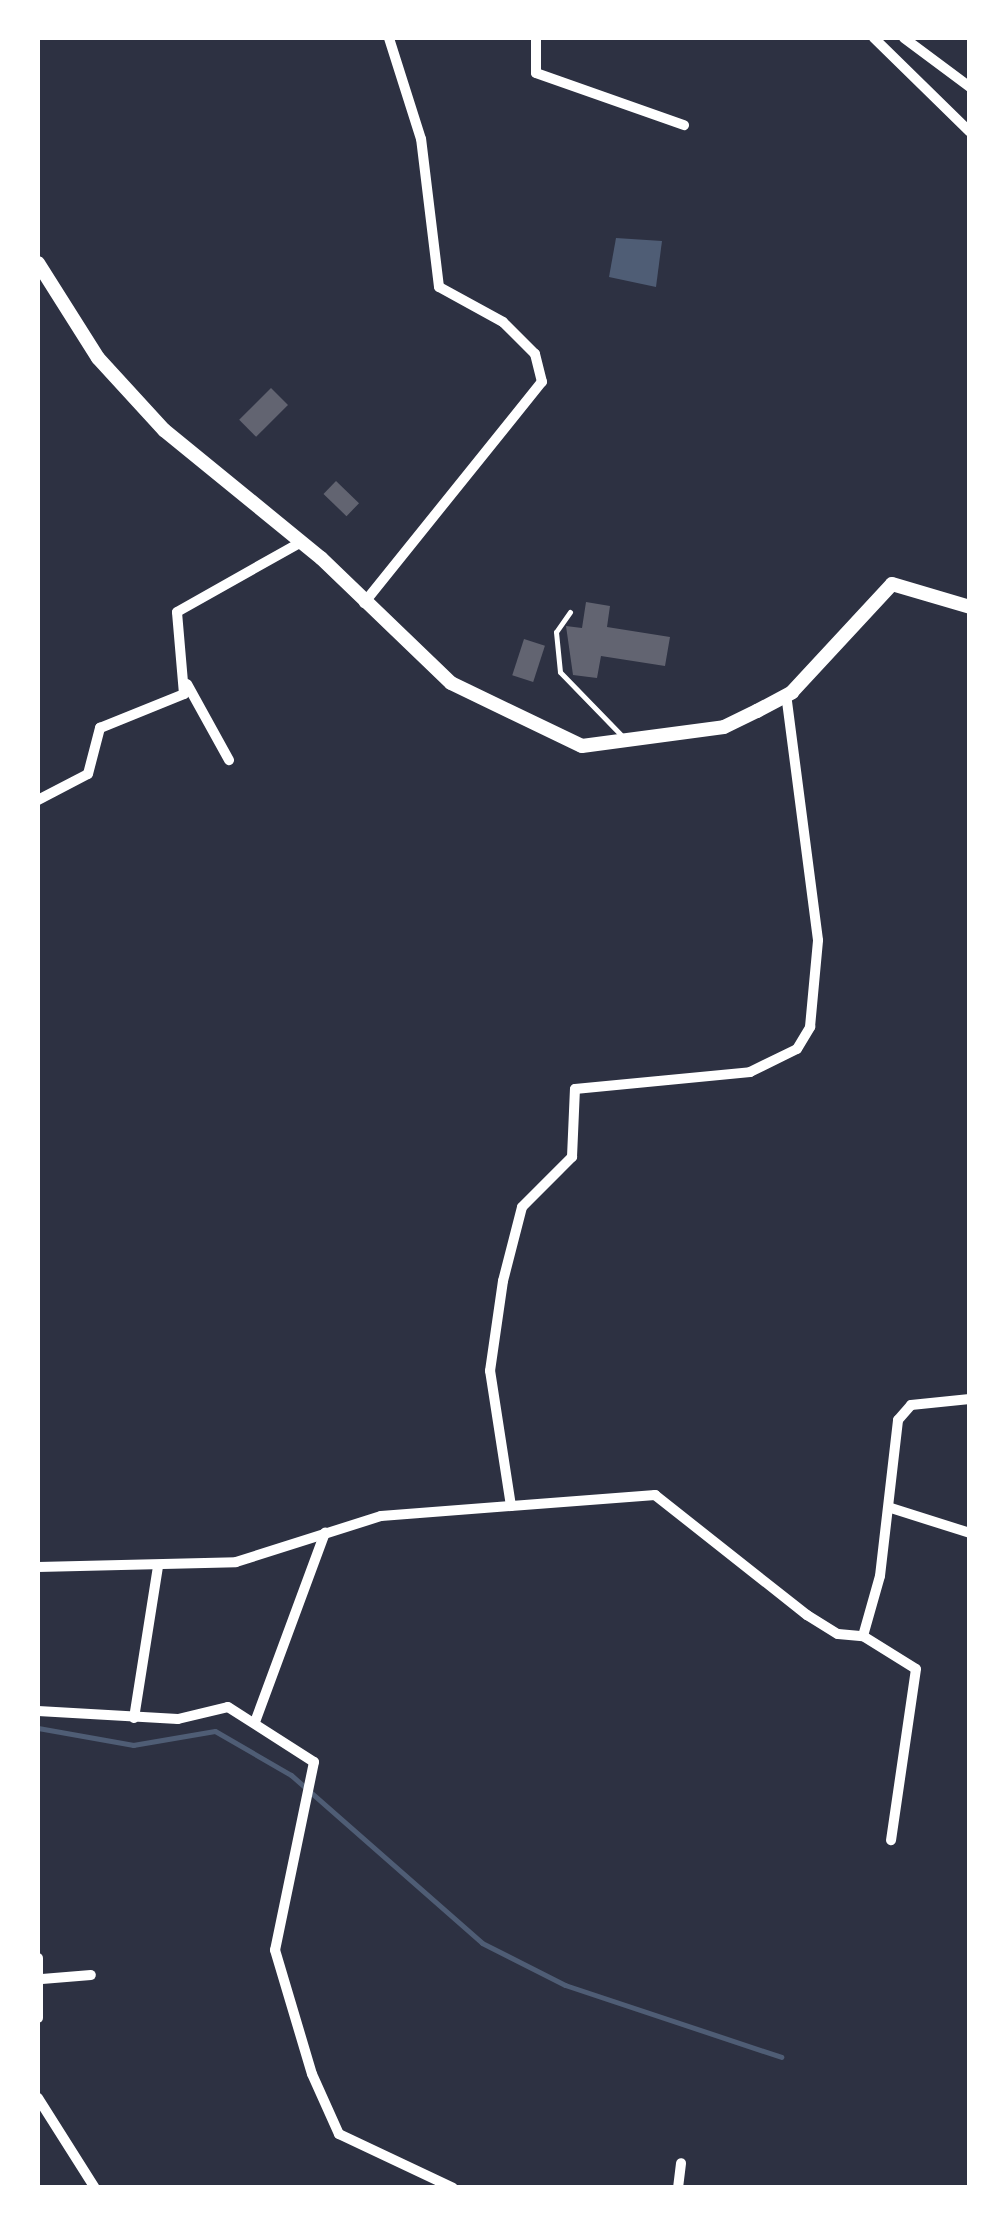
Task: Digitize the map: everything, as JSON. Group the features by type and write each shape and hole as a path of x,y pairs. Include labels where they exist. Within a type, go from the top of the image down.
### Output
{"main road":[{"path":"38,263 98,358 164,430 301,542 451,683 582,746 627,744 724,727 786,695 892,584 970,607"}],"street":[{"path":"363,603 542,382 536,354 503,322 439,288 421,139 389,38"},
{"path":"536,38 536,74 684,125"},
{"path":"874,38 970,132"},
{"path":"904,38 970,87"},
{"path":"229,760 187,684 177,612 301,542"},
{"path":"38,800 88,774 100,728 176,703 187,684"},
{"path":"511,1506 490,1371 503,1281 522,1208 572,1158 575,1090 750,1072 797,1049 810,1027 818,940 786,695"},
{"path":"863,1636 891,1508 898,1420 912,1405 970,1399"},
{"path":"38,1567 236,1562 381,1516 656,1495 807,1615 838,1634 863,1636 916,1669 891,1840"},
{"path":"891,1508 970,1533"},
{"path":"255,1722 325,1533"},
{"path":"134,1718 158,1566"},
{"path":"38,1711 134,1718 228,1707 314,1762 275,1950 312,2074 339,2134 453,2188"},
{"path":"38,1958 42,1979 38,2018"},
{"path":"42,1979 91,1975"},
{"path":"38,2098 95,2188"},
{"path":"678,2188 681,2163"}],"lane":[{"path":"570,612 556,632 560,672 608,712 627,744"}],"water":[{"path":"616,238 662,241 656,287 609,277"}],"building":[{"path":"271,388 288,405 256,437 239,420"},
{"path":"336,481 359,503 347,516 323,494"},
{"path":"586,602 610,606 607,627 670,637 665,666 601,656 597,678 573,675 566,626 582,628"},
{"path":"524,639 545,646 533,682 512,675"}],"waterway":[{"path":"38,1728 133,1745 215,1731 291,1775 482,1943 565,1985 781,2057"}]}
